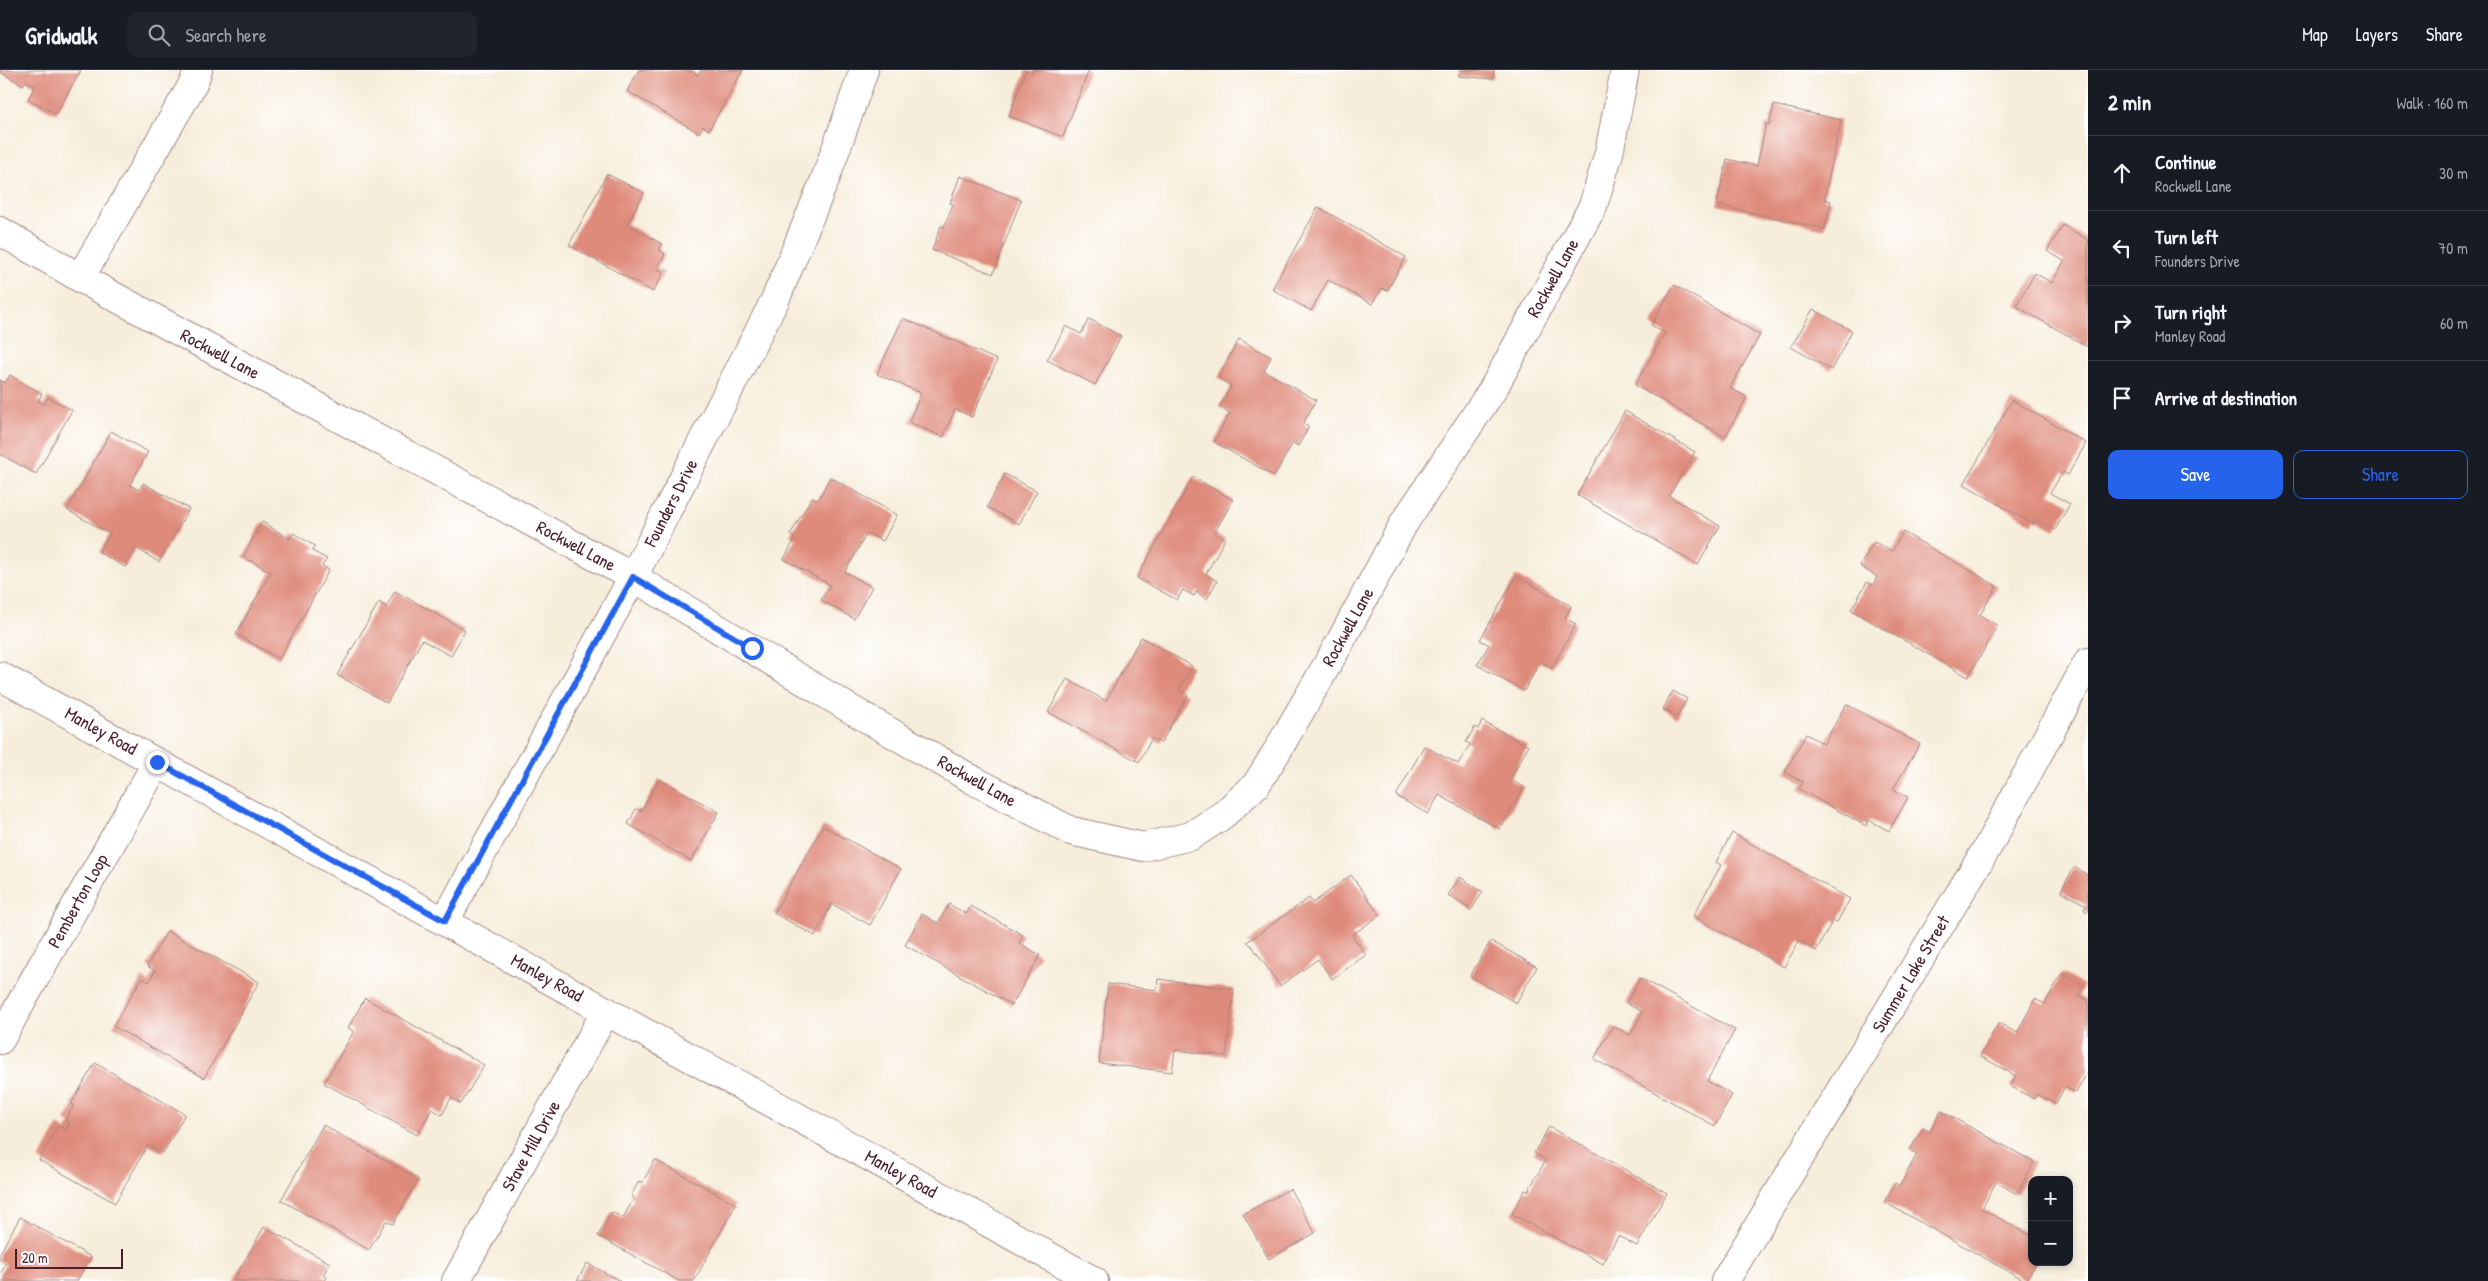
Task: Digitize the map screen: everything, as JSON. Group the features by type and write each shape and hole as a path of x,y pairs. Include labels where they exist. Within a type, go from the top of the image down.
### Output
{"street":[{"path":"80,278 193,84 198,70"},
{"name":"Founders Drive","path":"445,921 633,577 776,298 826,177 864,70"},
{"name":"Rockwell Lane","path":"0,231 80,278 633,577 915,747 975,781 1071,832 1143,847 1190,836 1223,815 1256,785 1338,646 1404,523 1492,389 1593,206 1609,153 1625,70"},
{"name":"Manley Road","path":"0,676 1093,1281"},
{"name":"Summer Lake Street","path":"1726,1281 1987,848 2084,678"},
{"name":"Pemberton Loop","path":"0,1040 157,762"},
{"name":"Stave Mill Drive","path":"456,1281 606,1011"}],"building":[{"path":"1,70 81,70 56,114 28,99 35,86 26,81 23,85 0,72"},
{"path":"639,70 689,70 698,75 701,70 743,70 709,130 703,126 699,133 627,91"},
{"path":"1026,70 1032,73 1033,70 1089,70 1063,137 1009,116"},
{"path":"1460,70 1494,70 1493,79 1459,76"},
{"path":"1774,105 1841,120 1824,199 1831,201 1825,229 1717,205 1727,159 1757,166 1766,124 1769,125"},
{"path":"607,174 644,193 627,224 662,244 659,250 665,254 657,269 664,272 653,292 569,245"},
{"path":"960,176 1021,200 993,274 932,250 941,226 944,227 953,204 950,203"},
{"path":"1318,207 1406,257 1387,291 1382,288 1372,304 1328,280 1311,311 1272,289"},
{"path":"2063,225 2088,240 2088,347 2016,306 2035,273 2052,283 2064,261 2047,251"},
{"path":"1674,285 1760,335 1730,388 1747,397 1725,437 1635,385 1665,333 1651,325"},
{"path":"1813,309 1852,331 1831,370 1791,347"},
{"path":"903,318 997,360 972,417 955,409 943,437 909,422 921,393 877,374"},
{"path":"1089,319 1121,336 1095,385 1047,360 1066,326 1081,334"},
{"path":"1239,339 1271,357 1264,371 1316,400 1303,424 1309,427 1298,446 1293,443 1274,476 1214,442 1230,413 1219,407 1231,386 1218,378"},
{"path":"10,375 42,394 38,401 44,405 48,397 72,410 36,474 0,454 0,380 5,383"},
{"path":"2012,400 2086,443 2068,475 2063,472 2050,493 2070,504 2055,530 2035,519 2033,524 1964,484"},
{"path":"1625,411 1695,452 1669,496 1720,526 1698,565 1577,495"},
{"path":"111,431 148,452 130,485 139,490 143,483 189,509 159,562 136,548 125,567 99,552 110,534 67,510"},
{"path":"1005,474 1037,491 1019,524 987,507"},
{"path":"830,477 897,515 883,541 867,533 845,572 872,587 854,619 821,600 830,585 784,559 795,539 790,535 812,497 818,500"},
{"path":"1193,477 1233,500 1214,533 1225,539 1206,574 1217,581 1207,599 1196,592 1194,596 1183,590 1177,600 1137,578"},
{"path":"262,522 290,539 293,533 315,546 312,551 327,559 322,566 329,570 279,659 236,634 271,572 243,557"},
{"path":"1903,532 1997,586 1980,615 1998,626 1968,677 1851,610 1867,582 1873,585 1877,577 1860,566 1874,542 1892,551"},
{"path":"1516,576 1571,606 1565,618 1576,624 1552,668 1540,662 1524,691 1477,665 1489,645 1480,640"},
{"path":"395,591 465,630 451,656 422,640 387,703 337,675 379,602 386,607"},
{"path":"1141,637 1192,666 1179,690 1188,695 1161,743 1152,738 1139,762 1048,712 1067,679 1106,701"},
{"path":"1673,691 1687,699 1677,717 1663,709"},
{"path":"1846,704 1920,744 1893,789 1908,797 1889,831 1869,820 1866,826 1799,789 1803,782 1785,772 1806,734 1824,744"},
{"path":"1482,721 1528,746 1510,780 1524,787 1500,829 1439,795 1428,814 1396,796 1424,746 1458,764 1470,744 1466,742 1475,727 1478,729"},
{"path":"659,779 719,812 691,861 628,824 636,809 641,811"},
{"path":"823,826 901,869 870,925 832,904 815,936 774,913"},
{"path":"1732,833 1850,899 1837,922 1833,920 1816,951 1799,941 1784,967 1693,916 1721,865 1716,862"},
{"path":"2074,867 2088,875 2088,912 2084,910 2086,905 2061,891"},
{"path":"1351,875 1380,915 1352,935 1366,955 1332,979 1318,959 1280,986 1252,946 1247,942 1309,898 1313,903"},
{"path":"1460,877 1483,892 1471,910 1448,895"},
{"path":"949,904 966,914 971,906 1023,935 1019,943 1040,955 1012,1005 905,945 922,914 938,923"},
{"path":"167,931 259,982 204,1078 113,1026 142,978 149,982 155,971 147,966"},
{"path":"1491,941 1537,967 1516,1003 1470,976"},
{"path":"2062,973 2084,985 2079,995 2088,1000 2088,1071 2076,1093 2065,1087 2055,1104 2037,1094 2034,1099 2010,1086 2016,1076 1980,1056 1999,1023 2017,1033 2035,999 2045,1004"},
{"path":"1640,978 1735,1030 1707,1081 1732,1095 1715,1126 1594,1059 1613,1026 1630,1035 1643,1012 1626,1003"},
{"path":"1158,979 1234,989 1226,1056 1175,1050 1172,1072 1099,1063 1108,984 1157,990"},
{"path":"365,998 484,1065 461,1104 451,1098 442,1115 432,1109 417,1135 324,1083 354,1031 348,1028"},
{"path":"95,1063 185,1114 163,1153 148,1145 115,1203 39,1160 58,1125 66,1130 70,1123 65,1120 74,1105 71,1104"},
{"path":"1941,1111 2034,1162 2017,1194 1996,1182 1982,1209 2028,1234 2028,1266 2034,1266 2026,1281 1884,1202 1895,1183 1900,1186 1917,1154 1910,1150 1923,1128 1930,1132"},
{"path":"323,1125 418,1179 393,1224 386,1221 369,1250 281,1200"},
{"path":"1549,1127 1667,1193 1637,1246 1618,1236 1603,1264 1512,1214 1525,1190 1528,1191 1546,1160 1534,1153"},
{"path":"655,1160 736,1204 694,1281 679,1281 598,1236 612,1212 623,1218 634,1198 631,1196 639,1181 642,1183"},
{"path":"1290,1189 1315,1233 1269,1259 1243,1214"},
{"path":"20,1217 91,1257 77,1281 0,1281 0,1274 6,1264 0,1260 0,1253"},
{"path":"264,1227 330,1263 323,1275 327,1277 325,1281 233,1281"},
{"path":"587,1263 607,1274 620,1281 577,1281"}],"route":[{"path":"157,762 445,921 633,577 752,648"}]}
